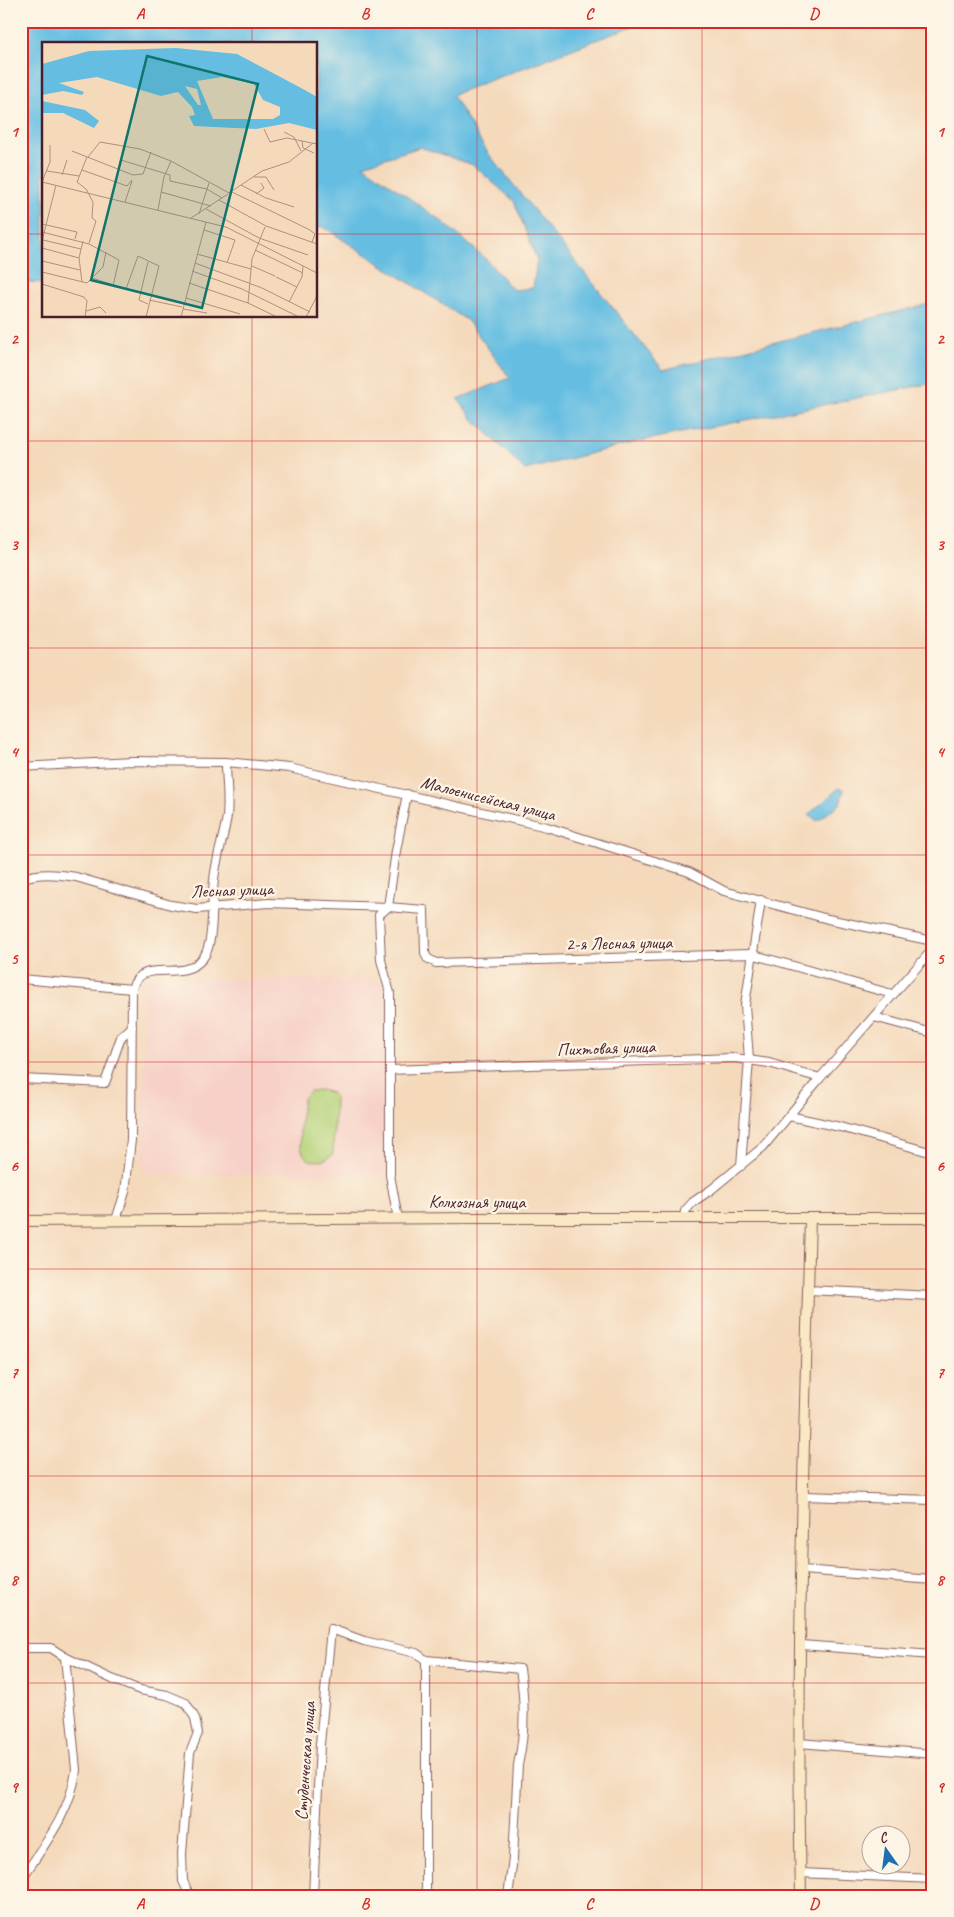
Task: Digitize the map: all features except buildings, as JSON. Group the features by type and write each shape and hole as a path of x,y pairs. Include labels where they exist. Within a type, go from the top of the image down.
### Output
{"main road":[{"path":"801,1896 799,1743 810,1218"},
{"name":"Колхозная улица","path":"21,1222 116,1220 933,1218"}],"street":[{"name":"Малоенисейская улица","path":"21,767 131,760 226,762 289,768 547,827 689,872 707,880 724,891 828,919 933,941"},
{"path":"116,1220 125,1192 130,1140 132,989 138,976 145,972 192,968 204,957 208,945 213,908 214,879 227,814 226,762"},
{"path":"398,1219 390,1175 390,993 381,960 379,916 388,907 406,794"},
{"name":"Лесная улица","path":"21,879 32,875 76,877 171,905 197,909 268,902 388,907"},
{"path":"741,1166 749,1059 745,1005 761,900"},
{"name":"2-я Лесная улица","path":"388,907 424,910 425,953 427,958 436,962 752,954 892,994"},
{"path":"684,1218 685,1211 692,1202 712,1189 763,1147 892,994 933,950"},
{"path":"21,979 132,989"},
{"path":"874,1017 933,1033"},
{"path":"21,1079 105,1084 121,1037 132,1026"},
{"name":"Пихтовая улица","path":"390,1070 749,1059 820,1078"},
{"path":"789,1116 840,1127 933,1153"},
{"path":"808,1290 933,1296"},
{"path":"803,1496 933,1500"},
{"path":"802,1570 933,1580"},
{"name":"Студенческая улица","path":"313,1896 320,1744 331,1629 364,1641 416,1652 426,1660"},
{"path":"801,1645 933,1654"},
{"path":"21,1648 52,1648 65,1658 140,1690 167,1695 186,1703 195,1718 198,1733 190,1753 182,1854 183,1881 190,1896"},
{"path":"21,1880 64,1814 74,1787 76,1770 65,1658"},
{"path":"426,1896 426,1660 520,1669 524,1694 521,1752 518,1765 513,1858 508,1896"},
{"path":"799,1743 933,1754"},
{"path":"800,1873 933,1879"}],"shaded area":[{"path":"144,978 382,980 385,1001 386,1174 143,1174"}],"green space":[{"path":"321,1090 332,1093 335,1099 333,1154 320,1161 315,1161 308,1159 303,1153 300,1125 303,1098 310,1091"}],"water":[{"path":"21,21 646,21 452,95 487,152 663,370 933,303 933,383 640,441 525,470 472,418 458,399 510,378 468,321 322,226 318,228 318,42 42,42 42,283 21,282","holes":["420,147 473,165 514,201 537,260 533,288 513,290 485,258 444,223 363,165"]},
{"path":"839,788 844,790 840,804 817,821 809,814"}]}
